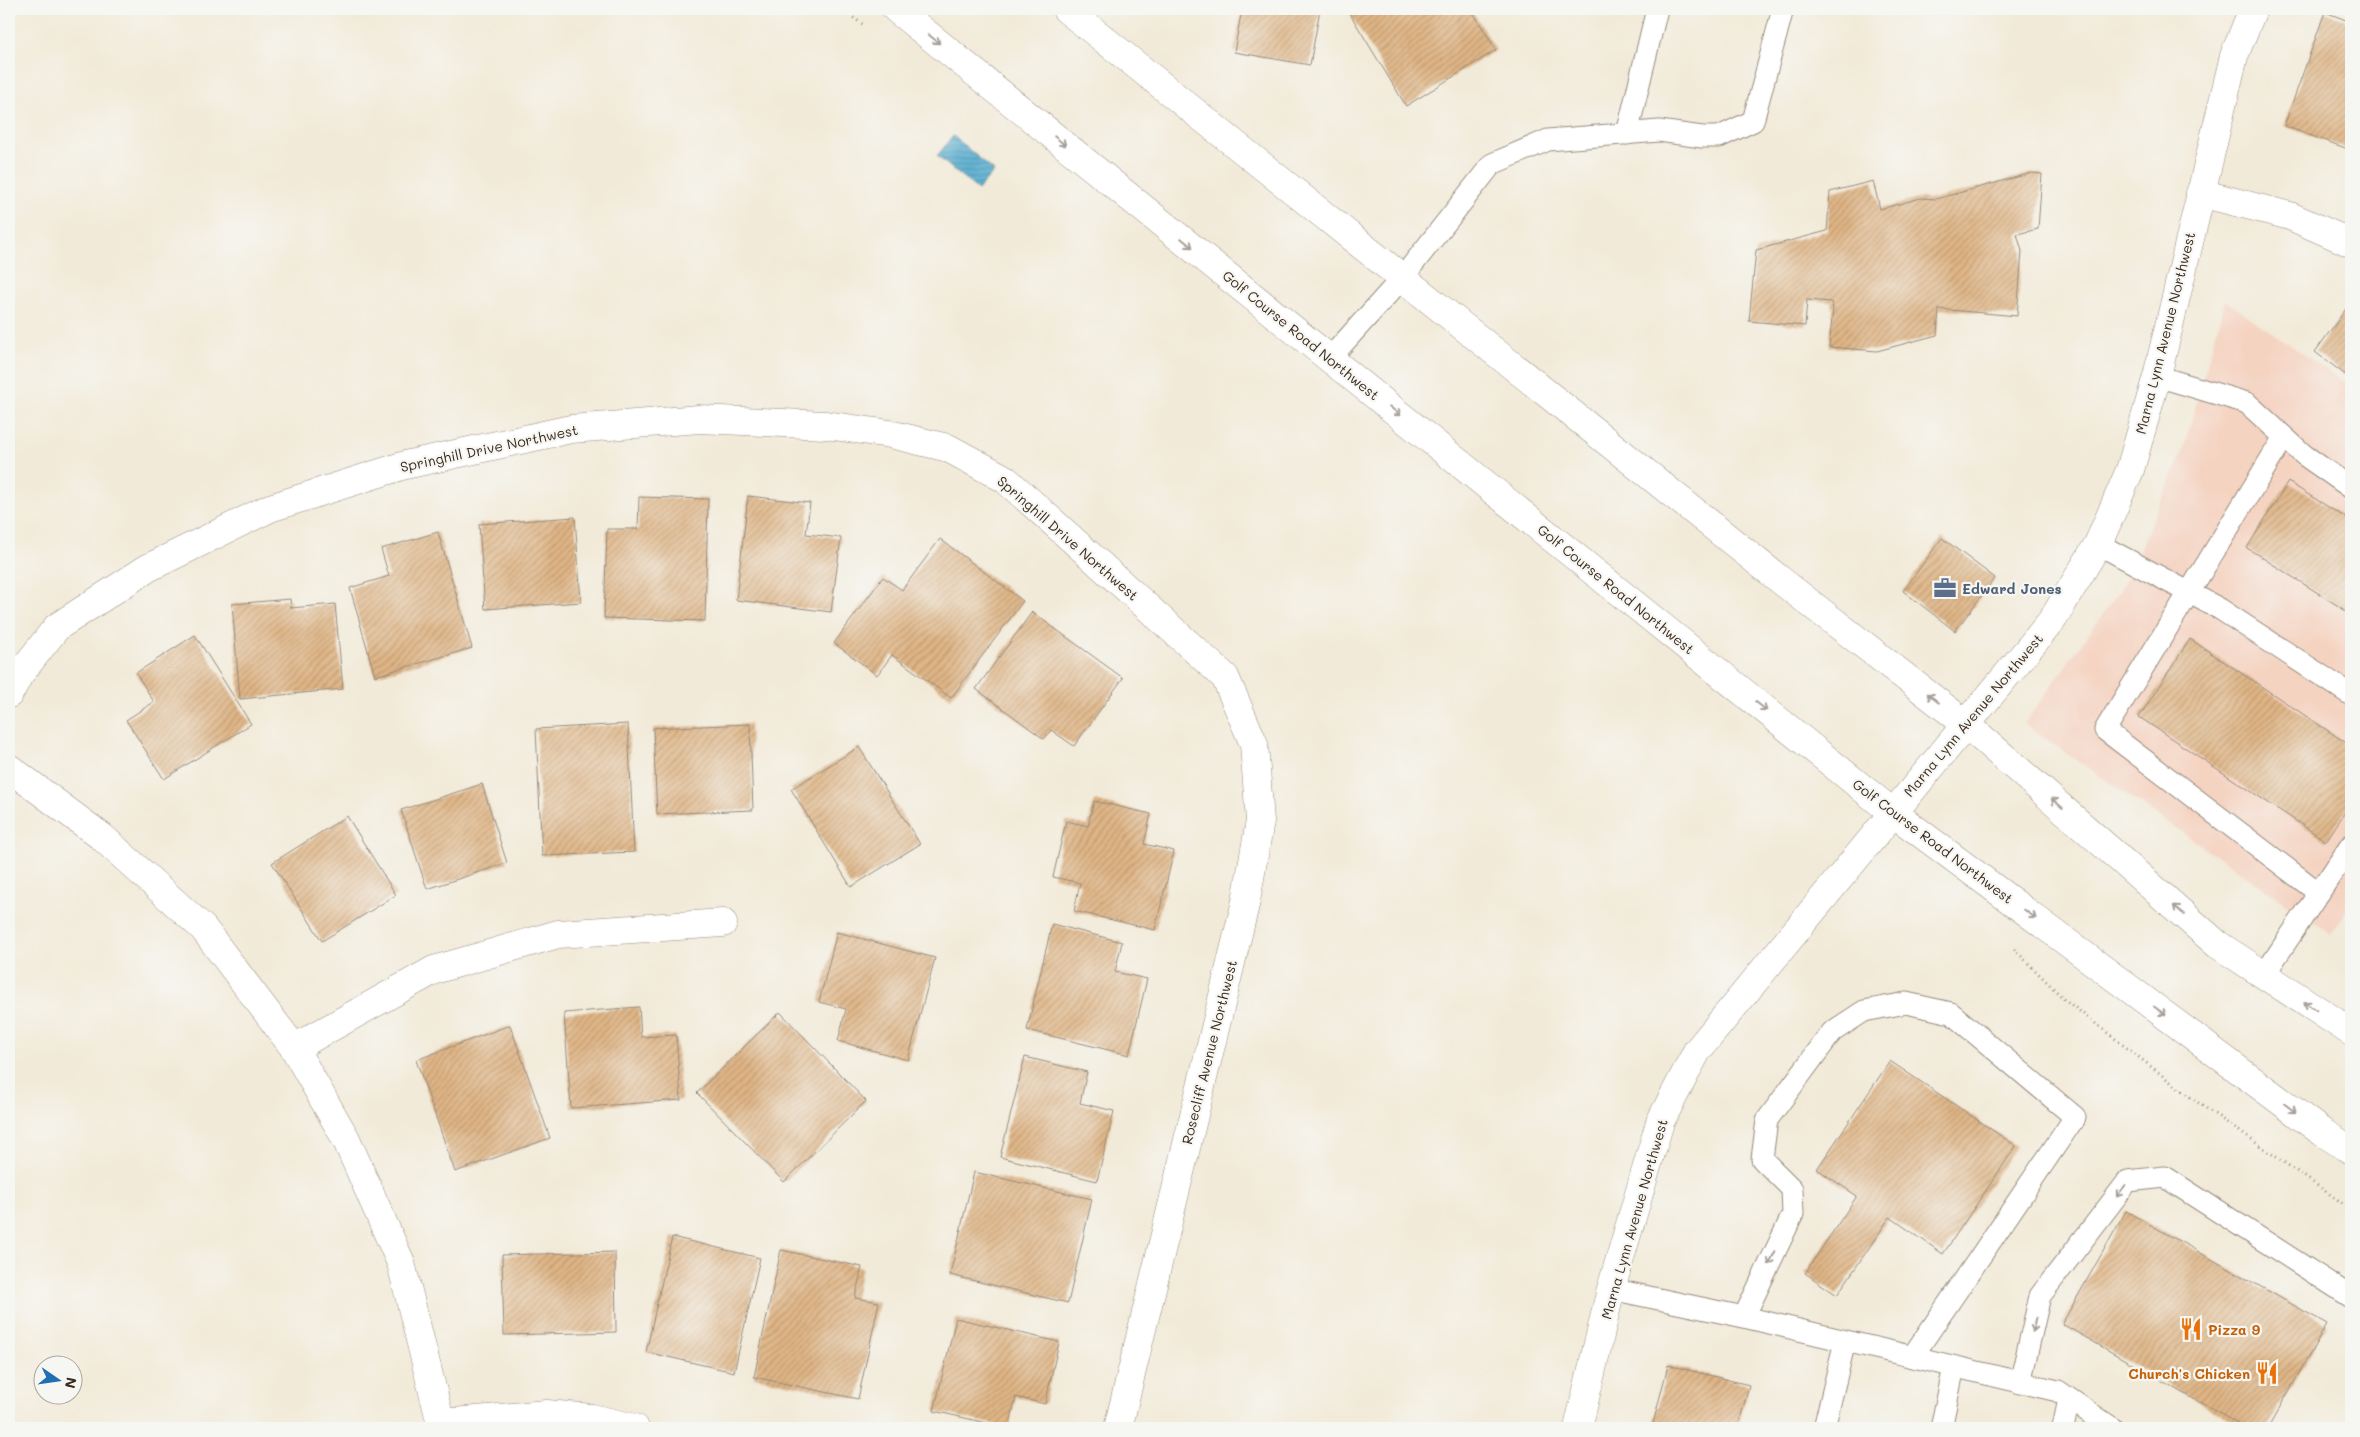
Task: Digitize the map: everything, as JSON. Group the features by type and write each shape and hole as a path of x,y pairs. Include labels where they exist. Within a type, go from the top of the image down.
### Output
{"street":[{"name":"Golf Course Road Northwest","path":"896,9 1892,812 2322,1132 2351,1150"},
{"path":"1066,9 1784,583 1966,724 2217,944 2351,1032"},
{"name":"Marna Lynn Avenue Northwest","path":"1578,1428 1611,1289 1660,1122 1697,1051 1892,812 2053,619 2098,544 2130,470 2158,376 2234,56 2254,9"},
{"path":"2200,193 2290,216 2351,243"},
{"name":"Springhill Drive Northwest","path":"9,694 19,675 57,627 148,568 270,508 405,464 571,429 699,419 826,425 890,434 948,448 1005,479 1225,677"},
{"name":"Rosecliff Avenue Northwest","path":"1118,1428 1246,901 1260,821 1254,744 1225,677"},
{"path":"9,768 102,837 203,928 294,1048 346,1139 401,1263 442,1426 547,1414 592,1418 635,1428"},
{"path":"294,1048 434,970 558,934 723,923"}],"lane":[{"path":"1627,134 1657,9"},
{"path":"1330,358 1403,277 1492,164 1548,140 1659,131 1702,137 1719,137 1754,121 1783,9"},
{"path":"2158,376 2247,403 2304,455 2351,488"},
{"path":"2284,437 2105,730 2319,893"},
{"path":"2098,544 2220,609 2351,695"},
{"path":"2264,975 2351,845"},
{"path":"1744,1317 1793,1214 1792,1189 1762,1159 1767,1120 1832,1032 1864,1011 1906,1003 1950,1013 2076,1117 1912,1357"},
{"path":"2020,1383 2040,1296 2128,1181 2165,1177 2351,1297"},
{"path":"1611,1289 1744,1317 2058,1391 2112,1428"},
{"path":"1824,1428 1845,1341"},
{"path":"1941,1428 1954,1367"},
{"path":"2063,1428 2070,1399"}],"path":[{"path":"2009,945 2064,999 2183,1092 2351,1209"}],"shaded area":[{"path":"2225,300 2351,387 2351,906 2331,934 2024,724 2123,586 2182,454"}],"water":[{"path":"953,136 994,171 978,190 937,156"}],"building":[{"path":"1242,9 1320,9 1310,65 1234,52"},
{"path":"1347,9 1471,9 1496,50 1406,106"},
{"path":"2325,12 2351,22 2351,150 2284,126"},
{"path":"2032,173 2042,174 2038,229 2017,234 2022,251 2017,316 1939,309 1937,335 1877,351 1829,347 1833,309 1831,302 1807,300 1805,326 1749,321 1756,250 1827,231 1830,192 1873,181 1880,209 1921,198 1936,199"},
{"path":"2351,302 2351,379 2315,352"},
{"path":"2288,482 2351,521 2351,614 2247,548"},
{"path":"748,496 810,503 806,534 841,538 831,612 736,600"},
{"path":"639,497 708,499 705,621 604,618 607,529 638,529"},
{"path":"575,517 581,602 485,609 479,524"},
{"path":"438,532 472,648 375,676 350,588 389,576 381,549"},
{"path":"1942,538 1995,578 1955,631 1903,591"},
{"path":"940,539 1023,601 951,698 892,655 877,675 834,643 883,577 902,590"},
{"path":"290,599 291,608 335,604 343,689 240,699 232,604"},
{"path":"1032,612 1123,678 1074,746 1051,730 1044,739 976,689"},
{"path":"195,635 251,724 164,779 126,720 154,702 136,673"},
{"path":"2190,639 2351,746 2351,803 2326,841 2139,717"},
{"path":"628,724 634,852 542,856 536,729"},
{"path":"750,724 753,810 657,814 653,728"},
{"path":"859,747 920,844 851,887 791,789"},
{"path":"482,784 507,863 427,889 401,810"},
{"path":"1094,801 1151,814 1144,844 1174,851 1155,930 1074,911 1080,883 1053,877 1066,821 1088,826"},
{"path":"347,816 396,895 322,941 272,863"},
{"path":"1052,924 1122,942 1115,972 1147,979 1129,1055 1027,1030"},
{"path":"837,932 935,958 908,1060 838,1041 846,1009 819,1002"},
{"path":"639,1007 641,1037 676,1035 681,1100 571,1108 564,1013"},
{"path":"780,1012 866,1101 784,1182 697,1093"},
{"path":"510,1025 550,1138 455,1172 416,1060"},
{"path":"1025,1057 1087,1072 1080,1103 1114,1111 1097,1181 1000,1157"},
{"path":"1890,1061 2016,1146 1943,1254 1890,1217 1837,1295 1805,1273 1857,1196 1817,1169"},
{"path":"974,1172 1092,1199 1068,1303 950,1275"},
{"path":"2126,1211 2327,1324 2268,1428 2245,1428 2062,1324"},
{"path":"672,1237 760,1258 734,1372 646,1352"},
{"path":"781,1250 862,1267 855,1298 879,1302 858,1399 754,1377"},
{"path":"615,1252 616,1332 504,1335 502,1255"},
{"path":"956,1318 1059,1342 1045,1404 1016,1397 1009,1428 934,1411"},
{"path":"1668,1365 1749,1385 1738,1428 1652,1428"}],"place":[{"name":"Edward Jones","path":"1945,588"},
{"name":"Pizza 9","path":"2191,1329"},
{"name":"Church's Chicken","path":"2267,1373"}]}
